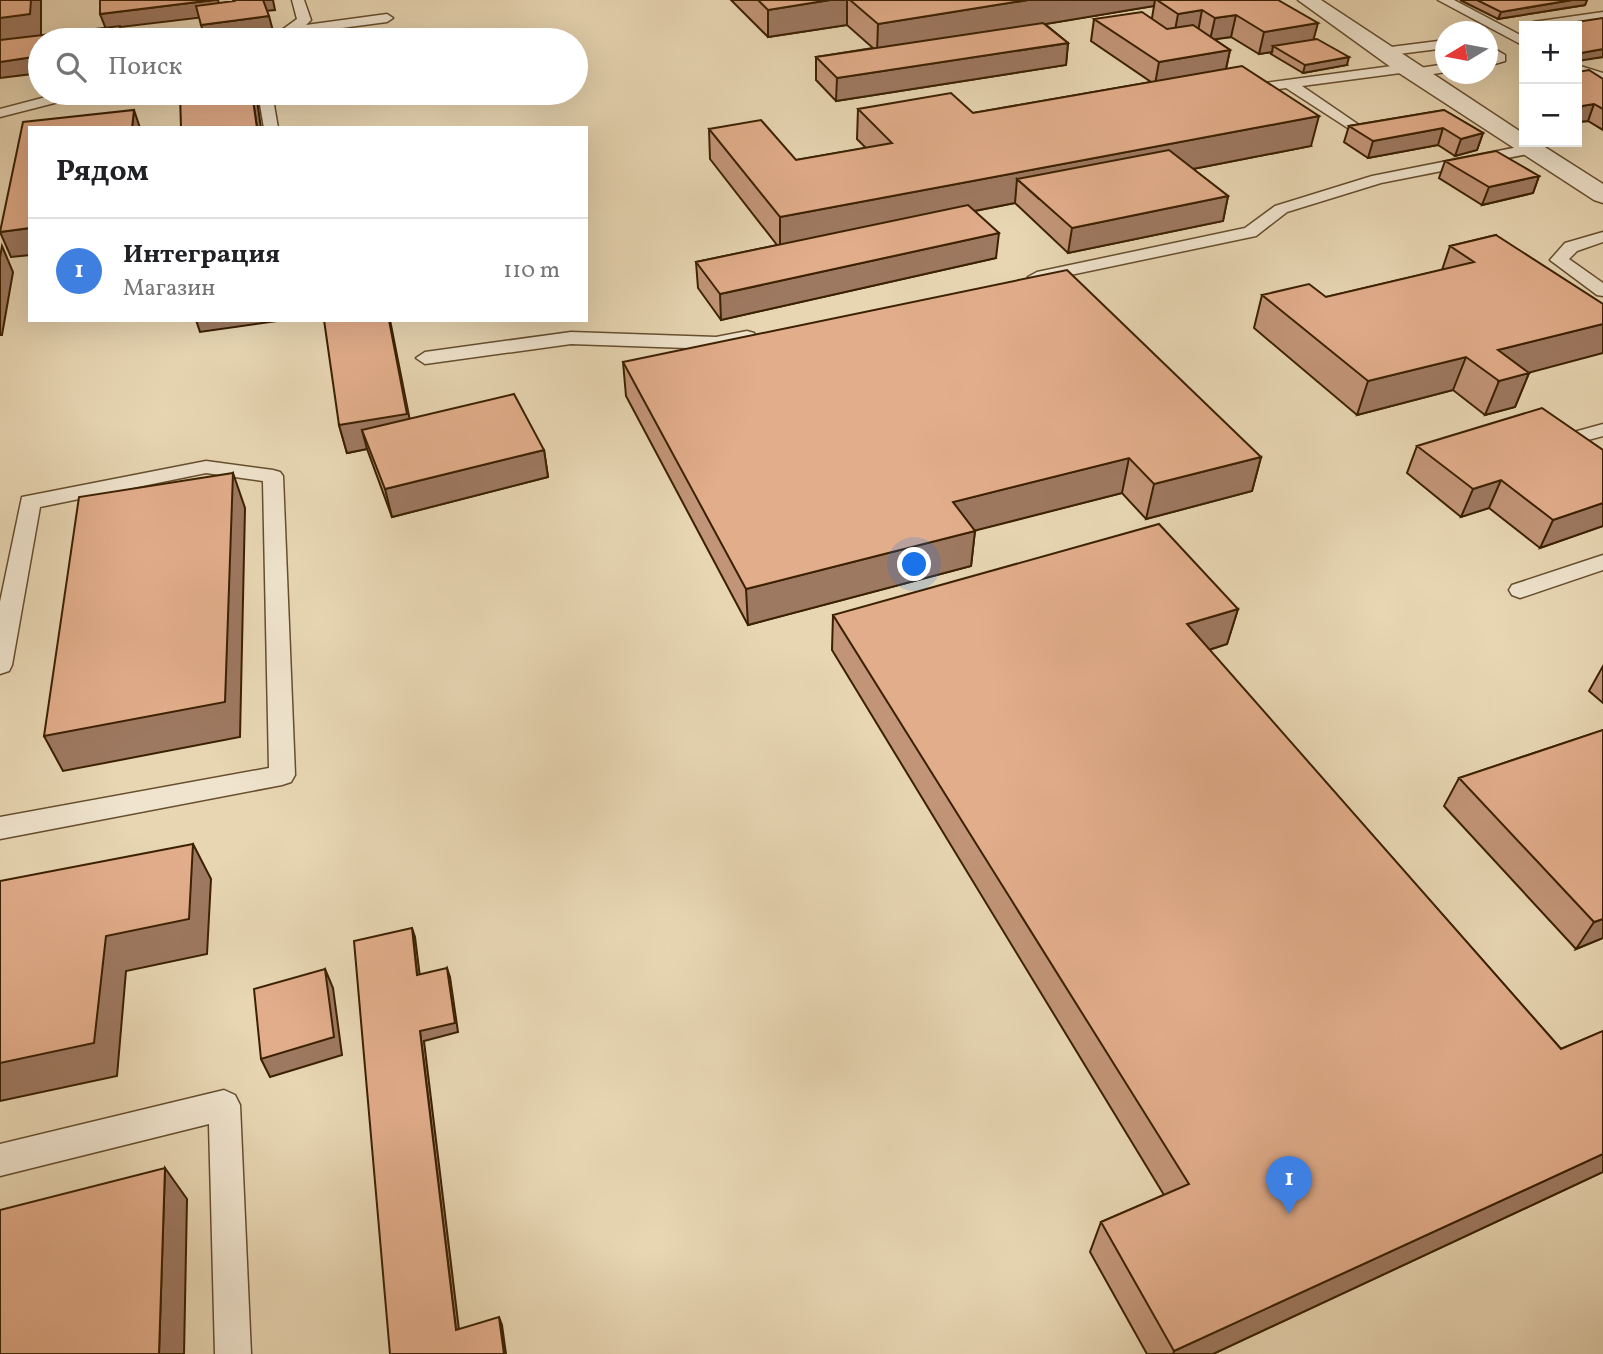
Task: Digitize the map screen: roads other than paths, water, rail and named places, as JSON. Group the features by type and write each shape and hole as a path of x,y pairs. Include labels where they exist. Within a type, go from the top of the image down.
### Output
{"street":[{"path":"1308,0 1410,71 1598,188"}],"lane":[{"path":"295,28 303,20 298,0"},
{"path":"1444,0 1519,39"},
{"path":"1593,0 1603,5"},
{"path":"1568,21 1603,16"},
{"path":"314,28 387,18"},
{"path":"1505,30 1519,28"},
{"path":"1383,52 1435,45"},
{"path":"1222,92 1435,69"},
{"path":"1582,71 1603,78"},
{"path":"1289,84 1357,130"},
{"path":"0,113 31,105"},
{"path":"267,105 271,126"},
{"path":"1014,282 1250,232 1282,209 1378,179 1533,149"},
{"path":"1603,237 1571,247 1559,260 1603,291"},
{"path":"425,358 571,338 716,343 770,332"},
{"path":"1570,439 1603,430"},
{"path":"0,665 30,502 206,467 273,476 282,775 0,828"},
{"path":"1520,590 1603,562"},
{"path":"0,1160 224,1105 233,1354"}],"place":[{"name":"Интеграция","path":"1289,1214"}]}
